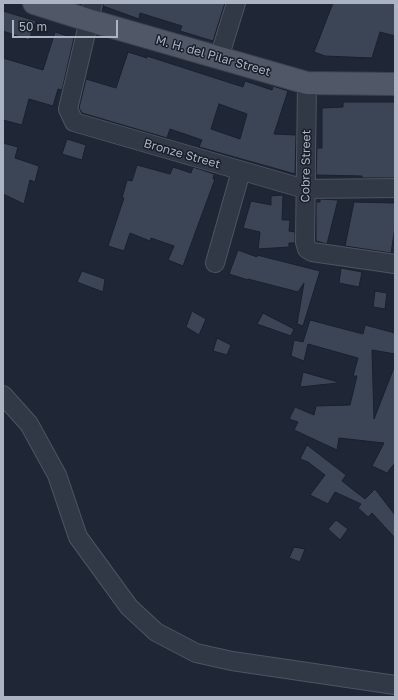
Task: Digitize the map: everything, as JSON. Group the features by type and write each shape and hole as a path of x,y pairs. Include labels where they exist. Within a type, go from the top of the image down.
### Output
{"main road":[{"name":"M. H. del Pilar Street","path":"34,3 90,12 219,58 307,83 395,84"}],"street":[{"path":"219,58 236,3"},
{"name":"Bronze Street","path":"90,12 68,109 74,122 305,189 395,188"},
{"name":"Cobre Street","path":"307,83 305,189 305,242 307,248 312,252 395,264"},
{"path":"215,263 241,171"},
{"path":"3,395 29,424 57,475 78,537 129,607 156,632 196,653 232,661 377,690 395,685"}],"building":[{"path":"103,3 225,3 213,41 180,31 182,26 140,13 139,19 103,6"},
{"path":"333,3 395,3 395,36 380,32 372,58 325,56 314,52"},
{"path":"3,11 36,21 29,40 3,31"},
{"path":"55,32 74,38 62,90 58,89 53,106 29,99 22,125 3,120 3,58 43,70"},
{"path":"128,52 147,58 147,56 243,87 245,81 272,90 273,86 288,91 274,134 296,135 295,174 199,147 202,140 170,129 167,138 82,113 79,108 86,79 116,88","holes":["219,104 247,114 240,139 211,129"]},
{"path":"343,102 395,102 395,178 362,178 362,176 316,175 317,148 322,148 322,108 343,107"},
{"path":"67,139 86,145 82,160 62,154"},
{"path":"3,143 18,147 15,158 39,166 35,182 30,180 24,204 3,194"},
{"path":"137,165 170,174 173,167 191,173 193,167 214,174 213,179 215,179 183,266 168,260 174,246 151,238 150,241 130,233 124,251 108,246 124,198 122,198 127,180 132,181"},
{"path":"283,195 282,220 290,220 289,231 295,232 295,243 289,243 289,247 258,249 260,232 243,228 251,201 271,205 271,196"},
{"path":"320,199 338,200 327,244 316,241 316,202 320,202"},
{"path":"354,202 395,203 395,227 391,253 345,246"},
{"path":"238,250 257,257 257,255 320,271 303,326 297,324 304,283 298,292 229,274"},
{"path":"341,268 362,272 359,287 339,283"},
{"path":"82,271 105,279 103,292 77,282"},
{"path":"375,291 387,293 385,309 373,307"},
{"path":"192,311 206,319 199,335 186,327"},
{"path":"263,313 294,329 291,336 257,324"},
{"path":"310,320 363,334 365,325 395,333 395,354 372,350 374,419 395,365 395,463 387,473 372,466 384,443 339,438 337,450 294,430 298,422 289,419 295,407 314,415 316,406 350,405 357,376 353,376 358,358 308,344 304,361 291,356 294,340 303,342"},
{"path":"217,338 231,345 227,355 213,351"},
{"path":"303,372 338,382 338,383 300,387"},
{"path":"307,445 346,475 342,481 365,499 375,489 395,515 395,538 372,513 368,517 358,508 361,504 335,492 328,504 310,495 325,475 308,462 300,459"},
{"path":"336,520 348,529 340,540 328,529"},
{"path":"294,547 305,549 300,562 289,558"}]}
